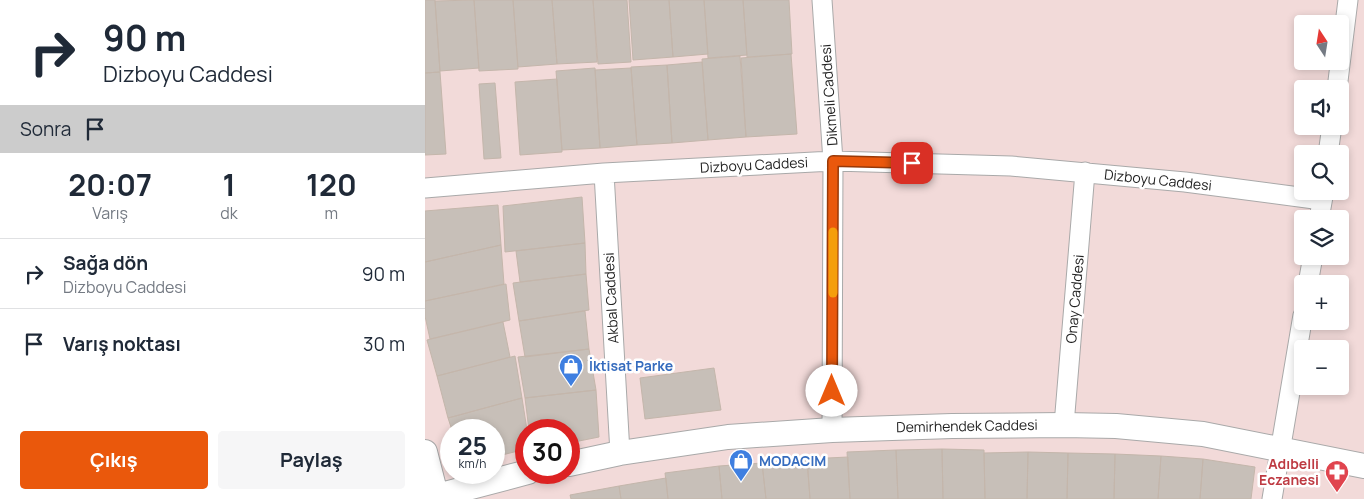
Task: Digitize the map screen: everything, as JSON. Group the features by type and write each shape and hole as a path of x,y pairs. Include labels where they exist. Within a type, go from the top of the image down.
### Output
{"street":[{"name":"Dikmeli Caddesi","path":"822,0 833,161 832,430"},
{"path":"1338,80 1348,0"},
{"name":"Dizboyu Caddesi","path":"425,188 604,174 833,161 1011,166 1294,193"},
{"name":"Onay Caddesi","path":"1065,425 1085,172"},
{"name":"Akbal Caddesi","path":"604,174 620,453"},
{"path":"1271,499 1300,330"},
{"name":"Demirhendek Caddesi","path":"580,462 620,453 728,437 832,430 1065,425 1116,426 1203,434 1364,466"},
{"path":"425,452 437,498 515,476"}],"shaded area":[{"path":"425,0 1364,0 1364,499 427,499 425,487"}],"building":[{"path":"425,0 435,0 440,72 425,73"},
{"path":"474,0 513,0 518,69 479,71"},
{"path":"474,0 479,68 440,71 435,1"},
{"path":"513,0 552,0 557,64 518,67"},
{"path":"552,0 593,0 597,62 557,64"},
{"path":"593,0 627,0 631,62 598,64"},
{"path":"629,0 669,0 673,57 633,60"},
{"path":"669,0 704,0 708,54 673,57"},
{"path":"704,0 743,0 747,55 708,58"},
{"path":"743,0 789,0 792,54 747,57"},
{"path":"791,54 797,134 746,137 741,58"},
{"path":"740,56 746,137 708,140 702,59"},
{"path":"702,62 708,140 672,143 667,65"},
{"path":"667,65 672,143 637,145 631,67"},
{"path":"595,68 600,148 562,150 556,71"},
{"path":"631,68 637,145 600,148 595,70"},
{"path":"440,72 446,154 425,155 425,73"},
{"path":"557,79 562,152 520,155 515,82"},
{"path":"495,83 501,158 484,159 479,84"},
{"path":"582,197 585,243 505,252 503,206"},
{"path":"498,205 501,245 425,262 425,211"},
{"path":"585,243 586,274 520,282 516,251"},
{"path":"501,245 504,284 425,301 425,262"},
{"path":"586,274 589,310 519,321 513,283"},
{"path":"506,284 510,320 430,339 425,316 425,301"},
{"path":"585,311 589,349 525,357 519,321"},
{"path":"503,322 510,357 437,376 427,340"},
{"path":"589,349 596,390 525,398 518,357"},
{"path":"515,356 522,398 448,418 437,376"},
{"path":"714,368 721,410 645,419 640,378"},
{"path":"596,390 599,437 580,441 580,419 528,419 525,398"},
{"path":"522,398 525,419 515,419 515,452 505,454 505,419 448,418"},
{"path":"942,449 943,499 898,499 896,450"},
{"path":"942,449 984,450 985,499 943,499"},
{"path":"896,450 898,499 850,499 847,452"},
{"path":"1028,452 1027,499 985,499 984,453"},
{"path":"1028,452 1068,453 1067,499 1027,499"},
{"path":"1068,453 1115,454 1114,499 1067,499"},
{"path":"1115,454 1161,456 1158,499 1114,499"},
{"path":"1161,456 1203,459 1200,499 1158,499"},
{"path":"848,457 850,499 810,499 807,459"},
{"path":"807,459 810,499 766,499 762,463"},
{"path":"1203,459 1255,467 1251,499 1200,499"},
{"path":"762,463 766,499 722,499 719,466"},
{"path":"719,466 722,499 668,499 665,473"},
{"path":"666,478 668,499 621,499 619,486"},
{"path":"619,486 621,499 571,499 570,495"}],"slow traffic":[{"path":"833,232 833,293"}],"place":[{"name":"İktisat Parke","path":"571,387"},
{"name":"MODACIM","path":"741,482"},
{"name":"Adıbelli Eczanesi","path":"1337,493"}],"route":[{"path":"832,391 833,161 912,163"}]}
